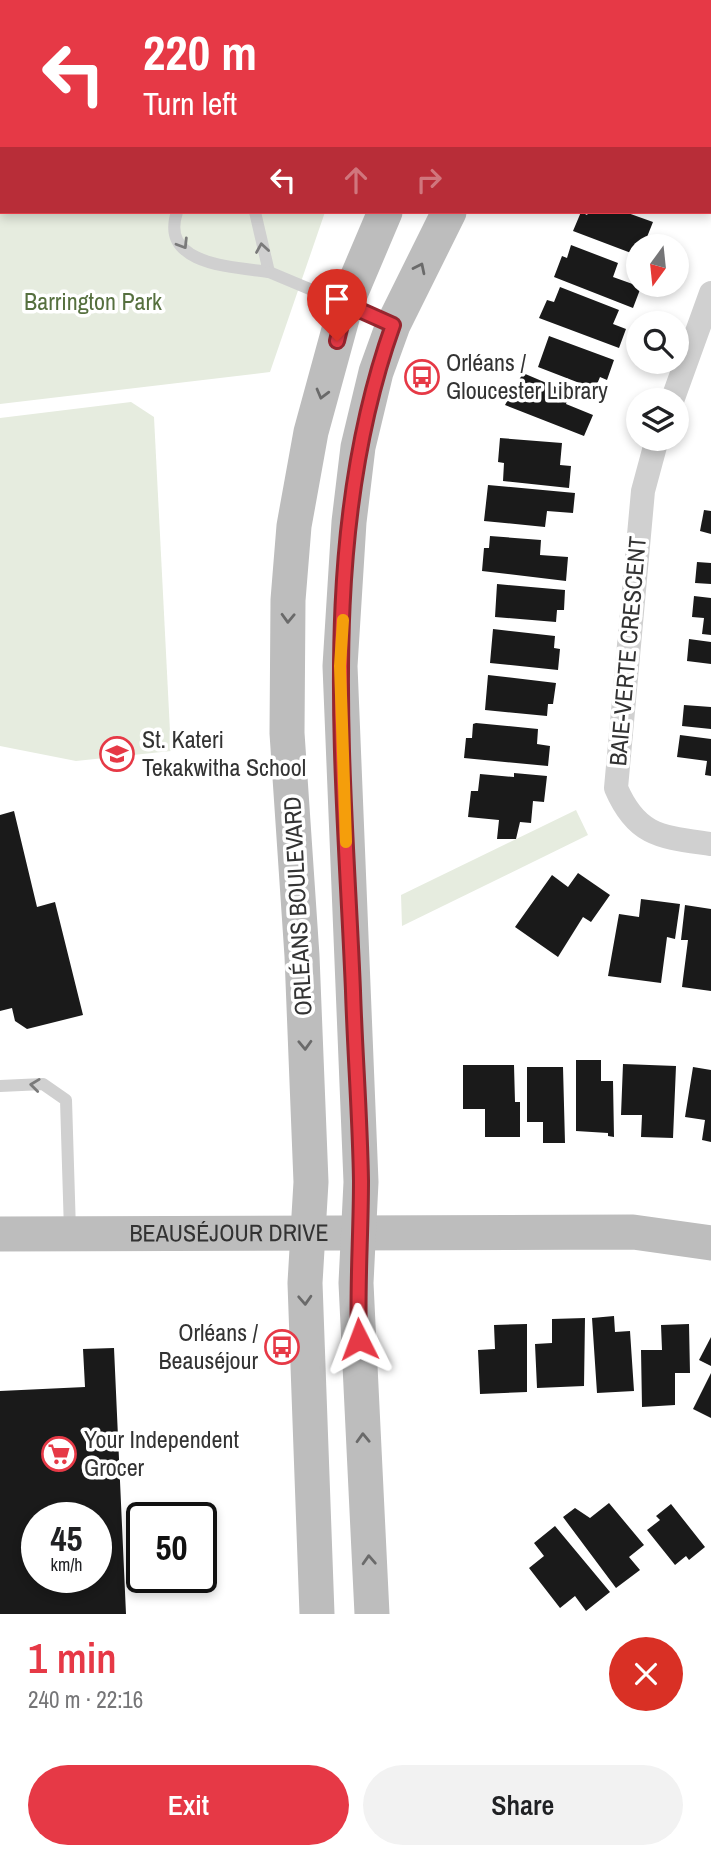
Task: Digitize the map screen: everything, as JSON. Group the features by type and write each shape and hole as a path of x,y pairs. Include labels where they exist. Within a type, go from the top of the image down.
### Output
{"main road":[{"name":"ORLÉANS BOULEVARD","path":"317,1614 304,1283 309,1233 310,1142 302,956 287,733 286,655 294,526 302,479 346,304 384,214"},
{"name":"ORLÉANS BOULEVARD","path":"373,1614 356,1283 361,1182 340,666 349,522 358,447 376,372 393,325 448,214"},
{"path":"346,304 393,325"},
{"name":"BEAUSÉJOUR DRIVE","path":"0,1234 633,1233 711,1243"}],"street":[{"path":"676,388 711,293"},
{"name":"BAIE-VERTE CRESCENT","path":"654,451 643,491 616,788 626,810 648,832 711,845"}],"lane":[{"path":"177,214 175,230 180,243 198,260 269,272 346,304"},
{"path":"254,214 269,272"},
{"path":"0,1086 43,1084 66,1100 70,1232"}],"green space":[{"name":"Barrington Park","path":"0,214 324,214 270,372 0,404"},
{"path":"131,402 154,417 171,751 76,761 0,746 0,418"},
{"path":"576,810 588,835 402,926 401,895"}],"building":[{"path":"580,214 631,214 653,222 648,234 626,234 626,251 573,231"},
{"path":"571,245 618,263 613,277 626,282 626,298 637,298 633,308 554,277 562,256 567,258"},
{"path":"560,287 619,310 613,324 626,329 619,348 539,318 547,300 554,302"},
{"path":"549,336 614,360 607,380 600,377 595,389 538,367"},
{"path":"523,373 570,393 566,404 593,415 584,436 505,405"},
{"path":"500,438 562,443 560,465 571,466 569,488 503,481 504,463 498,462"},
{"path":"488,485 575,493 573,513 547,511 545,527 484,521"},
{"path":"704,510 711,511 711,534 700,531"},
{"path":"490,536 541,540 540,555 568,557 566,581 482,571 484,548 489,548"},
{"path":"697,562 711,563 711,584 695,583"},
{"path":"497,584 565,590 564,610 557,610 556,622 495,617"},
{"path":"694,596 711,598 711,635 702,634 704,618 692,617"},
{"path":"493,629 555,636 554,648 560,649 558,670 490,663"},
{"path":"689,639 711,642 711,664 687,661"},
{"path":"488,675 556,683 553,704 548,704 547,716 485,710"},
{"path":"684,705 711,707 711,729 682,726"},
{"path":"473,724 538,729 537,744 550,746 548,766 464,758 466,738 472,738"},
{"path":"680,735 711,739 711,776 705,775 707,761 677,757"},
{"path":"514,773 547,776 544,802 533,801 531,823 520,822 516,839 497,839 499,820 468,817 471,791 478,791 480,774 514,777"},
{"path":"14,811 37,907 55,902 83,1015 27,1029 15,1021 12,1008 0,1011 0,815"},
{"path":"578,873 610,895 591,922 583,917 558,957 515,927 552,875 568,887"},
{"path":"641,899 680,904 675,939 667,937 661,983 608,976 619,914 639,917"},
{"path":"685,905 711,909 711,991 682,987 688,940 681,940"},
{"path":"576,1060 601,1060 601,1081 613,1081 614,1137 608,1136 608,1133 576,1131"},
{"path":"623,1064 676,1066 673,1138 641,1137 642,1115 621,1115"},
{"path":"463,1065 514,1065 515,1102 520,1102 520,1137 485,1137 485,1109 463,1109"},
{"path":"527,1067 563,1067 565,1143 543,1143 543,1122 527,1122"},
{"path":"693,1067 711,1070 711,1142 702,1140 705,1120 685,1117"},
{"path":"614,1316 615,1332 630,1331 634,1391 597,1393 592,1318"},
{"path":"585,1318 584,1386 537,1388 535,1344 552,1343 552,1319"},
{"path":"527,1324 527,1392 480,1394 478,1350 495,1349 494,1325"},
{"path":"689,1324 690,1373 675,1373 675,1405 642,1407 641,1350 662,1350 661,1325"},
{"path":"711,1337 711,1366 699,1360"},
{"name":"Your Independent Grocer","path":"114,1348 126,1614 0,1614 0,1391 85,1387 83,1349"},
{"path":"711,1373 711,1418 693,1409"},
{"path":"609,1503 644,1545 629,1557 640,1570 616,1588 563,1517 575,1508 590,1518"},
{"path":"671,1504 705,1547 689,1560 686,1556 675,1565 647,1530 660,1520 656,1516"},
{"path":"555,1526 610,1592 586,1611 575,1596 560,1608 529,1568 544,1556 534,1543"}],"slow traffic":[{"path":"343,620 340,666 346,842"}],"place":[{"name":"Orléans / Gloucester Library","path":"422,377"},
{"name":"St. Kateri Tekakwitha School","path":"117,754"},
{"name":"Orléans / Beauséjour","path":"282,1347"},
{"name":"Your Independent Grocer","path":"59,1454"}],"route":[{"path":"337,341 346,304 393,325 376,372 358,447 349,522 340,666 343,799 361,1182 356,1283 359,1339"}]}
